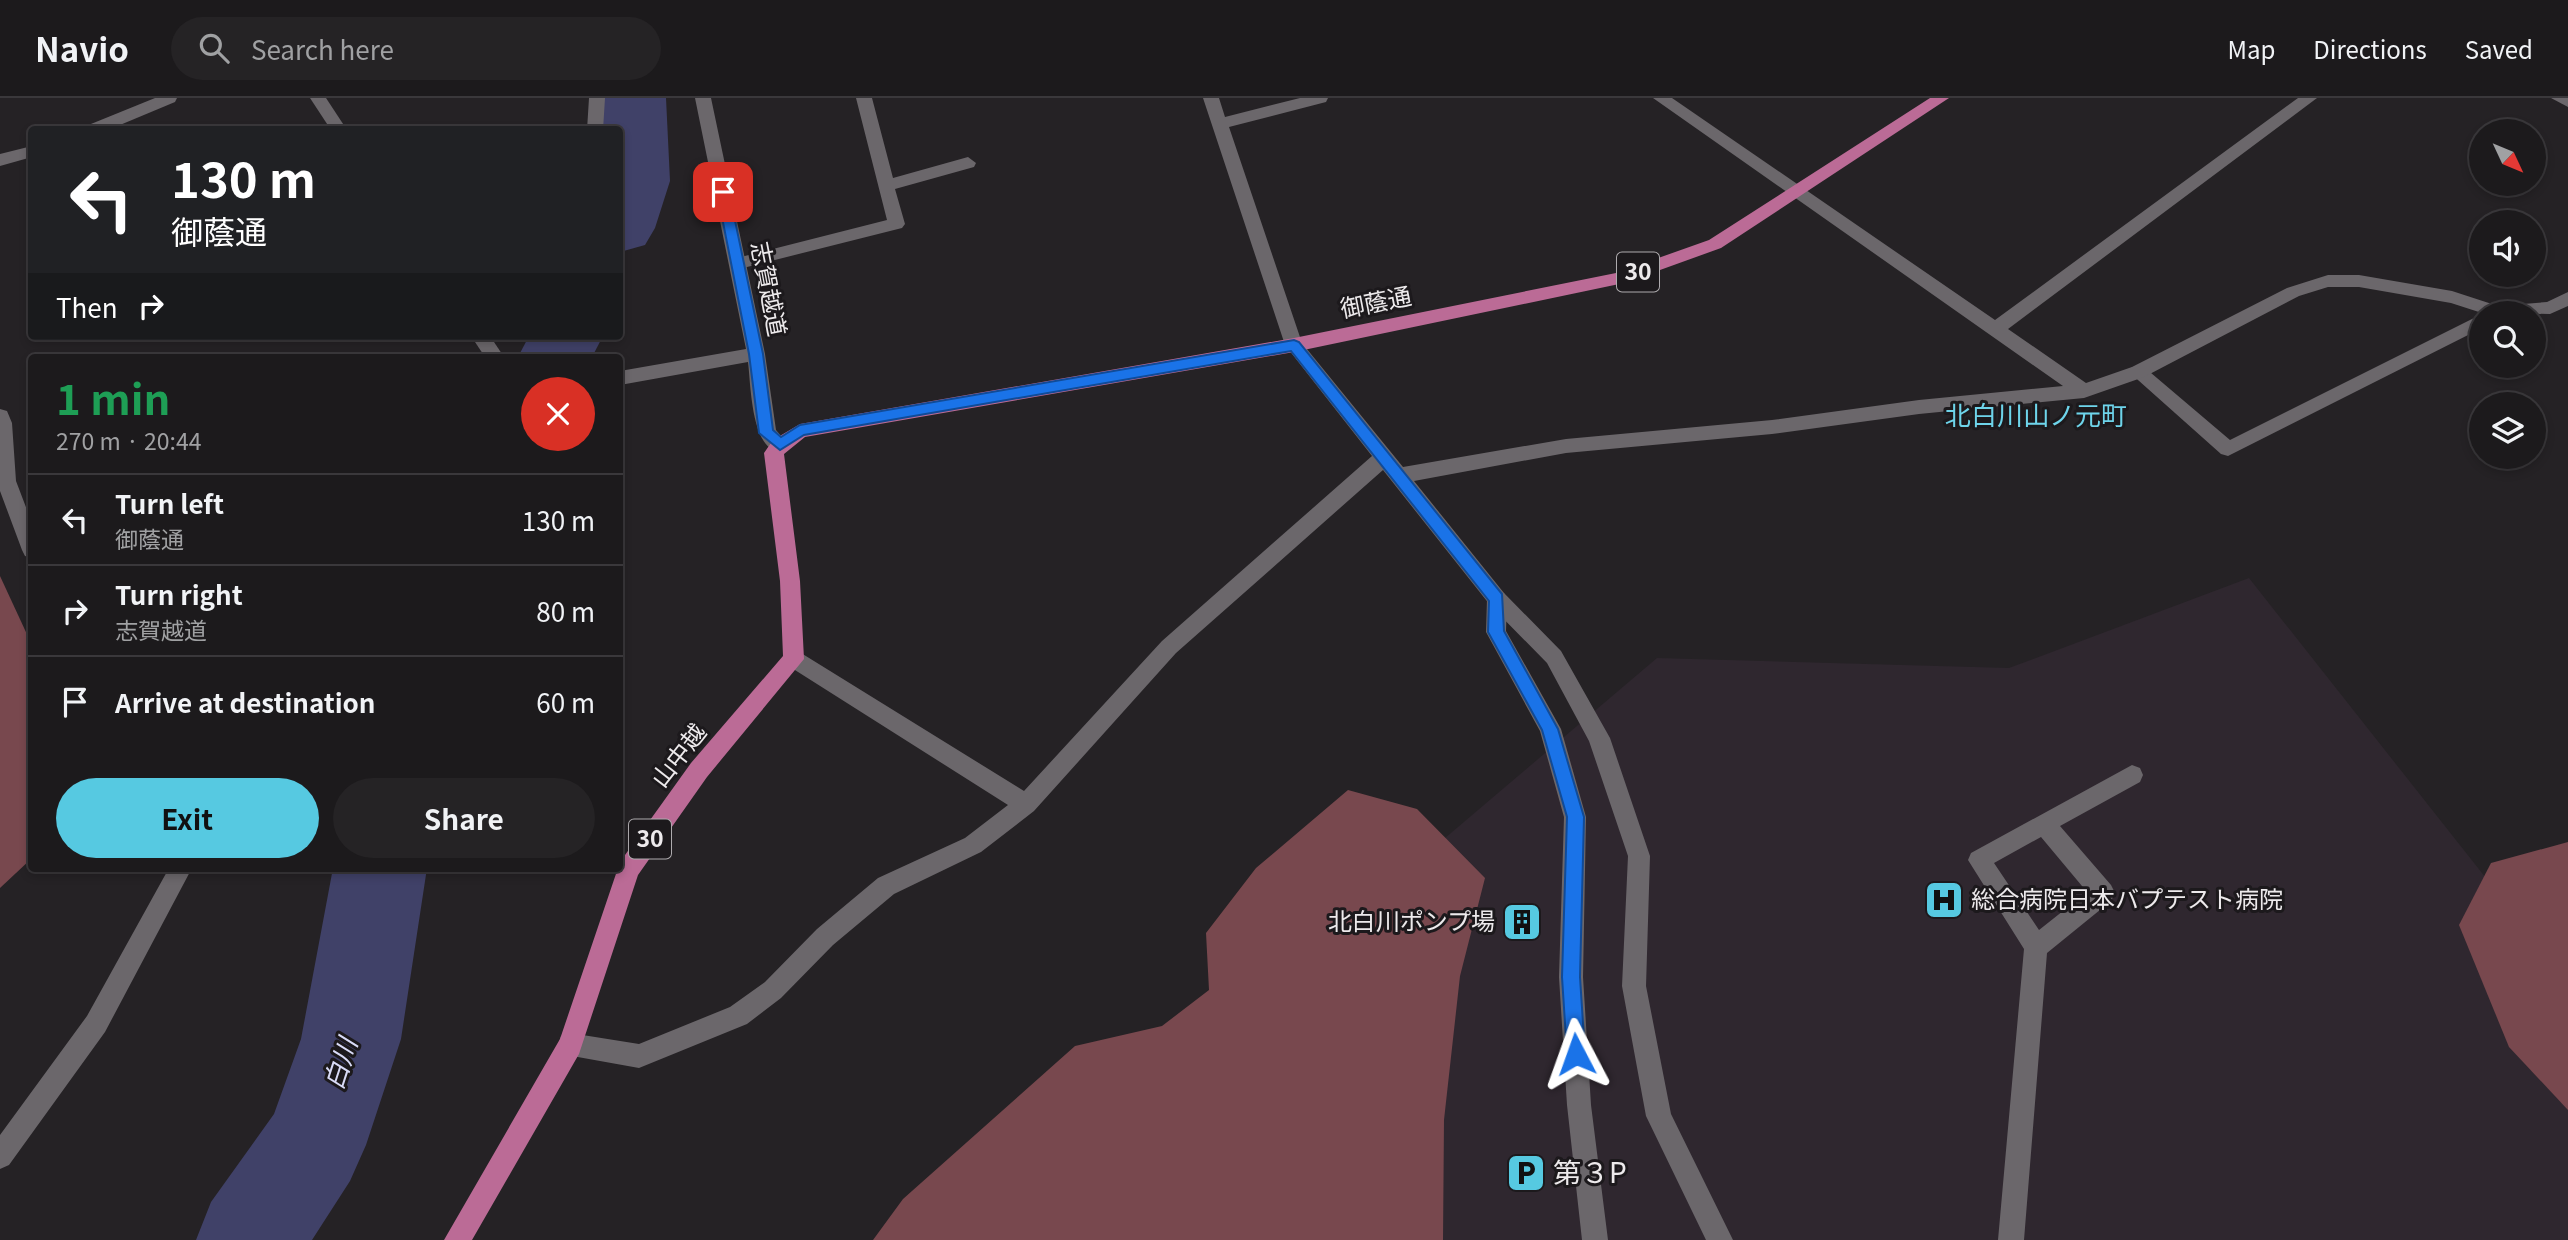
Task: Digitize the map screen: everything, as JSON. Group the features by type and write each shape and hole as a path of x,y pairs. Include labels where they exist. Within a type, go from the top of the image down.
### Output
{"main road":[{"name":"御蔭通","path":"780,444 800,430 1294,345 1618,279 1715,244 1941,98"},
{"path":"780,444 774,453 790,581 794,659"},
{"name":"山中越","path":"457,1240 570,1045 628,870 699,769 794,659"}],"street":[{"path":"102,126 169,98"},
{"path":"318,98 336,126"},
{"path":"596,126 597,98"},
{"name":"志賀越道","path":"702,98 739,263 756,354 766,433 780,444"},
{"path":"739,263 896,224 864,98"},
{"path":"1211,98 1294,345 1497,599 1554,657 1599,738 1639,856 1634,986 1659,1116 1720,1240"},
{"path":"1219,124 1320,98"},
{"path":"1661,98 2084,391"},
{"path":"1995,330 2309,98"},
{"path":"2559,98 2568,102"},
{"path":"0,160 28,152"},
{"path":"886,186 968,163"},
{"path":"570,1045 639,1056 738,1016 773,990 825,937 886,886 973,845 1026,804 1169,647 1390,467 2084,391 2138,372 2293,292 2328,281 2359,281 2452,296 2469,304"},
{"path":"2546,308 2568,298"},
{"path":"2138,372 2228,449 2469,326"},
{"path":"623,376 756,354"},
{"path":"0,416 4,423 6,481 28,539"},
{"path":"1497,599 1496,632 1549,729 1575,817 1571,977 1579,1105 1595,1240"},
{"path":"794,659 1026,804"},
{"path":"2011,1240 2036,947 1979,860 2132,775"},
{"path":"2036,947 2103,893 2044,824"},
{"path":"0,1156 96,1024 179,872"}],"shaded area":[{"path":"0,576 28,637 28,862 0,888"},
{"name":"総合病院日本バプテスト病院","path":"2249,578 2512,911 2568,953 2568,1240 1370,1240 1385,889 1657,658 2009,668"},
{"path":"1348,790 1417,809 1485,878 1460,976 1444,1120 1443,1240 873,1240 903,1199 1075,1046 1162,1026 1209,990 1206,933 1256,868"},
{"path":"2568,842 2568,1110 2509,1047 2459,925 2491,863"}],"waterway":[{"name":"白川","path":"623,219 636,181 634,98"},
{"name":"白川","path":"557,354 564,340"},
{"name":"白川","path":"249,1240 314,1145 351,1039 379,872"}],"place":[{"name":"総合病院日本バプテスト病院","path":"1944,900"},
{"name":"北白川ポンプ場","path":"1522,922"},
{"name":"第３P","path":"1526,1173"}],"district":[{"name":"北白川山ノ元町","path":"2036,416"}],"route":[{"path":"723,192 756,354 766,433 780,444 800,430 1294,345 1382,459 1497,599 1496,632 1549,729 1575,817 1571,977 1576,1054"}]}
